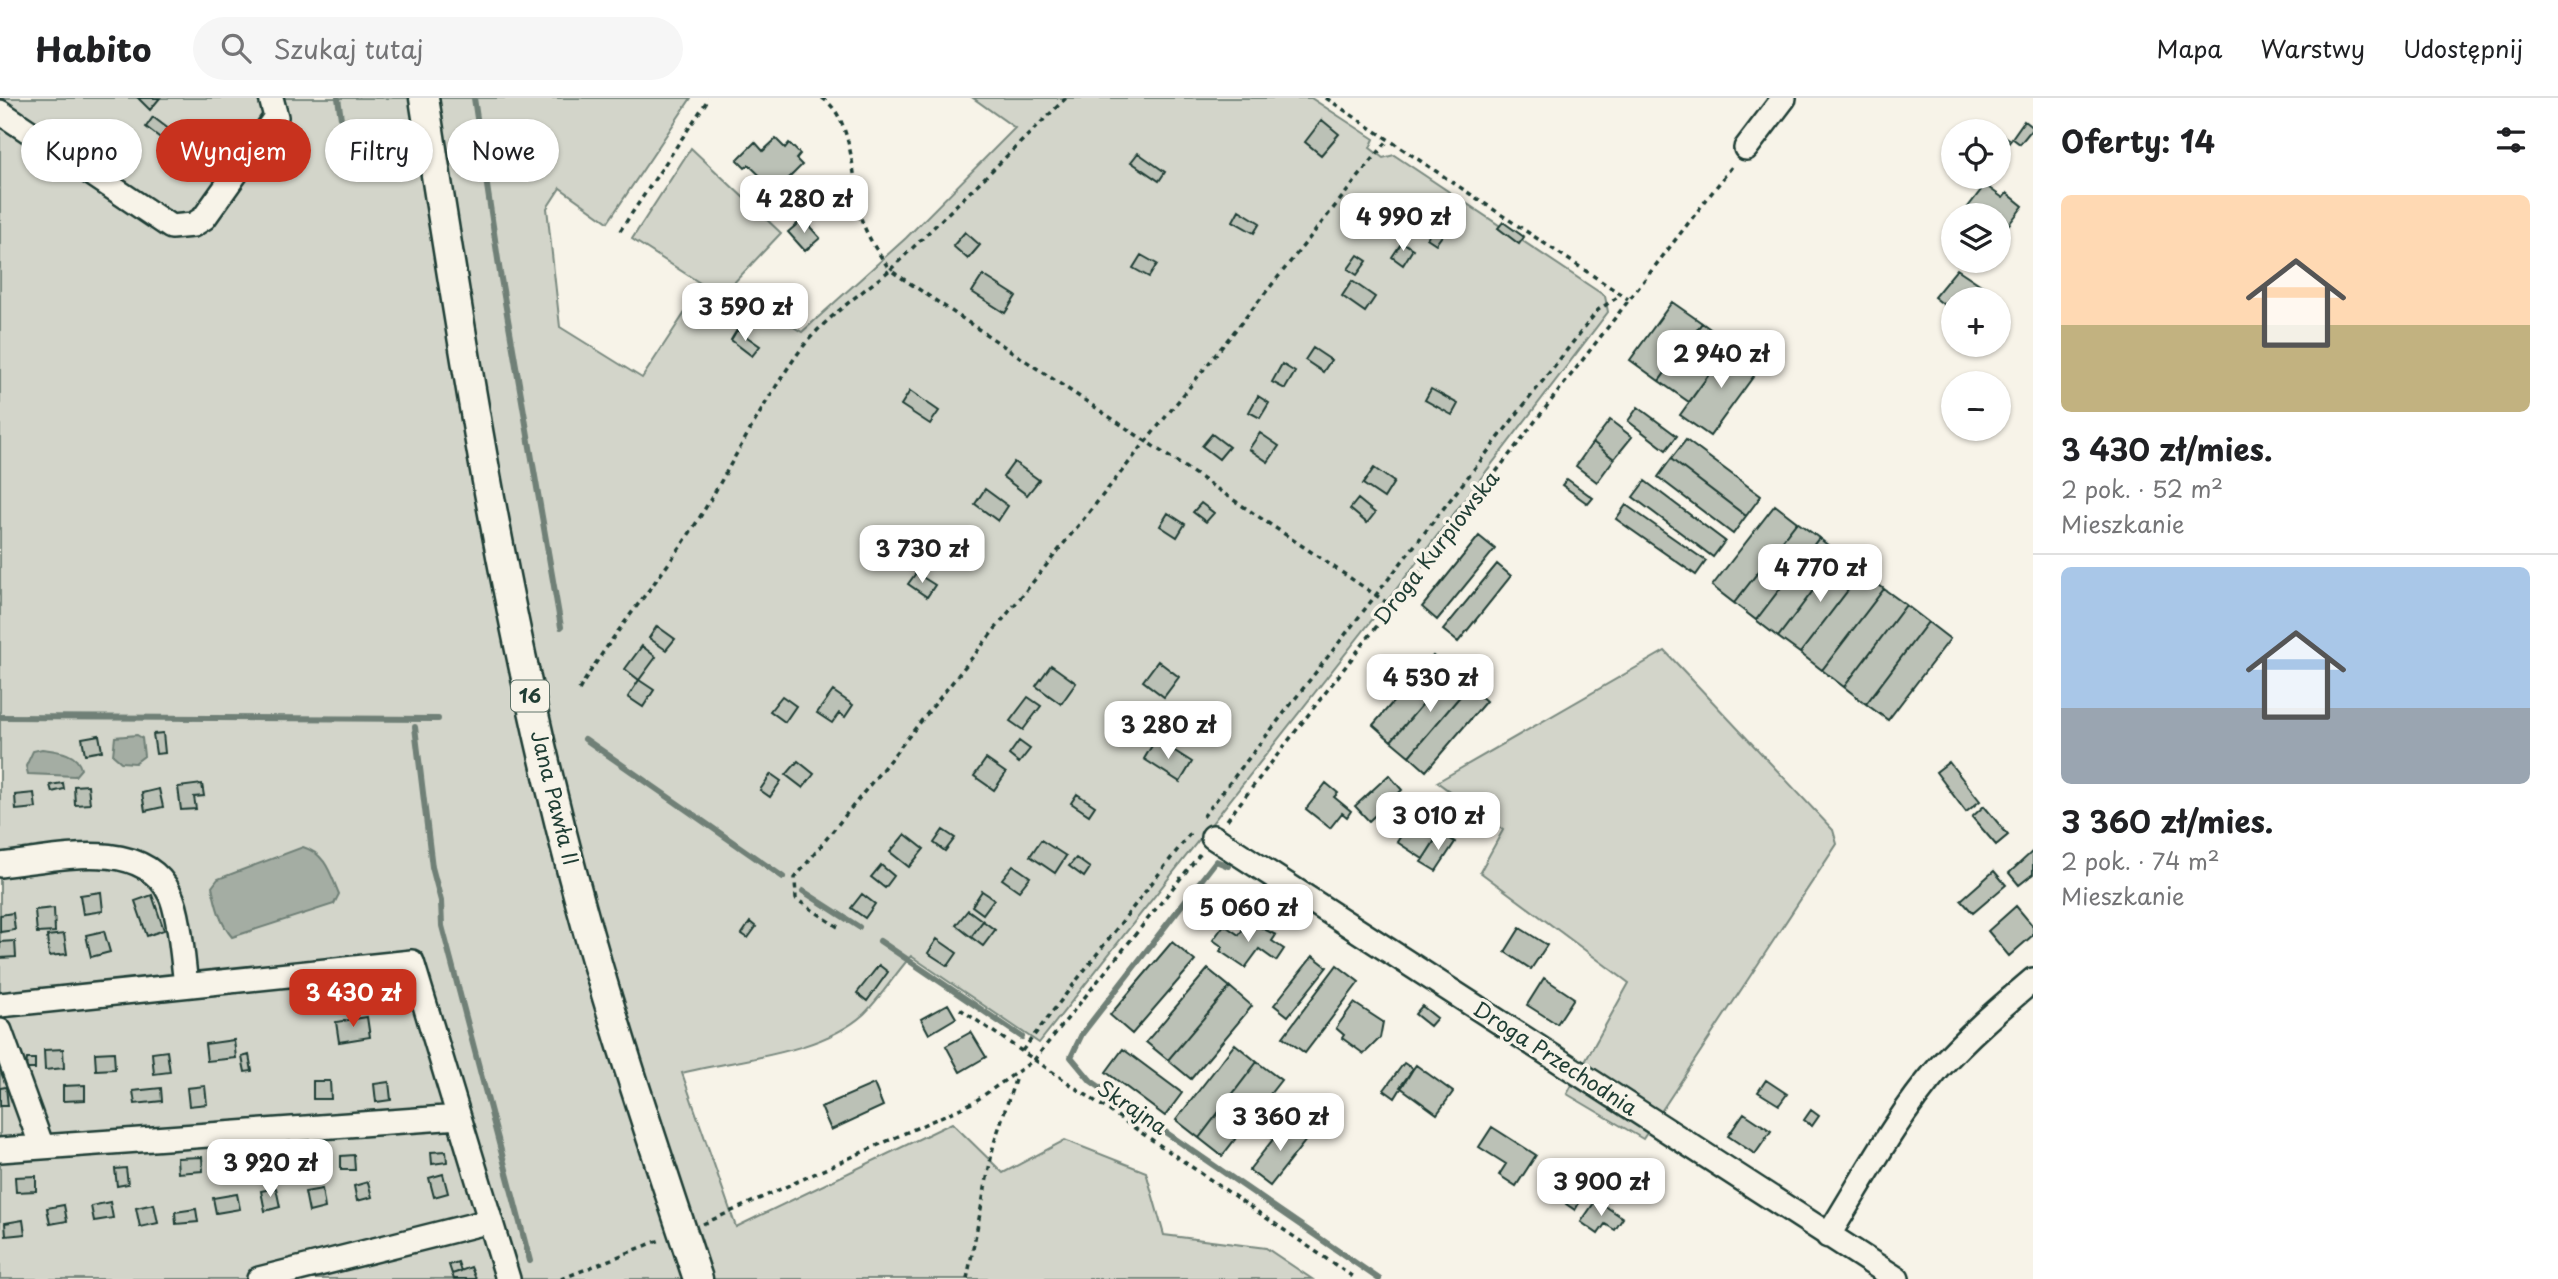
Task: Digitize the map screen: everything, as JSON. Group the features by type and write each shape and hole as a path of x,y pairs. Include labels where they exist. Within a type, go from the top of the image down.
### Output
{"main road":[{"name":"Jana Pawła II","path":"424,98 494,517 530,697 561,828 605,990 698,1279"}],"street":[{"path":"0,112 171,227 192,225 204,218 276,117 271,98"},
{"path":"1746,148 1784,98"},
{"name":"Droga Przechodnia","path":"1213,837 1897,1279"},
{"path":"0,865 102,856 131,860 159,877 172,896 186,985"},
{"path":"0,1005 412,962 508,1279"},
{"path":"1828,1236 1891,1134 1937,1070 1967,1038 2033,980"},
{"path":"0,1031 42,1147"},
{"path":"0,1150 459,1117"},
{"path":"259,1279 490,1221"}],"path":[{"path":"620,230 709,98"},
{"path":"822,98 843,124 862,220 873,245 890,270 1392,606"},
{"path":"579,690 596,661 703,513 725,471 800,350 848,304 890,270 1066,98"},
{"path":"1326,98 1628,299"},
{"path":"838,927 796,899 795,878 1389,139"},
{"name":"Droga Kurpiowska","path":"711,1221 974,1102 1017,1075 1034,1060 1213,837 1746,148"},
{"path":"1022,1051 1598,310 1621,295"},
{"name":"Skrajna","path":"960,1009 1356,1279"},
{"path":"967,1279 994,1143 1017,1075"},
{"path":"561,1279 618,1258"}],"shaded area":[{"path":"0,98 691,98 608,222 560,188 547,208 560,327 642,378 703,285 632,239 691,148 781,233 729,288 802,332 906,238 1015,128 973,98 1311,98 1374,139 1370,148 1383,158 1394,155 1605,296 1608,312 1394,592 1039,1043 911,956 864,1014 825,1038 778,1053 682,1073 736,1227 952,1123 1003,1173 1065,1140 1146,1172 1164,1235 1266,1248 1312,1279 0,1279"},
{"path":"1665,651 1833,830 1837,844 1643,1139 1567,1094 1629,983 1480,872 1503,830 1437,782"},
{"path":"137,735 142,738 144,756 135,763 121,762 113,755 115,737"},
{"path":"42,749 71,756 81,769 75,776 28,774 26,766 33,751"},
{"path":"303,847 317,854 330,872 339,894 334,904 232,937 221,920 215,901 212,887 218,879"}],"building":[{"path":"138,98 160,98 150,110"},
{"path":"153,117 156,119 156,135 146,127"},
{"path":"1322,120 1339,134 1321,155 1305,142"},
{"path":"2024,121 2033,128 2020,144 2012,138"},
{"path":"776,139 785,148 789,143 800,154 796,159 802,165 776,191 749,165 745,168 737,160 755,142 763,151"},
{"path":"1138,153 1165,172 1159,181 1131,162"},
{"path":"1982,189 1991,189 2003,198 2007,193 2023,206 2011,222 2011,203 1971,203"},
{"path":"1239,210 1260,223 1254,233 1233,221"},
{"path":"803,219 820,238 805,251 788,232"},
{"path":"1440,220 1449,226 1436,244 1427,238"},
{"path":"1503,222 1524,237 1519,244 1498,228"},
{"path":"965,232 980,245 968,259 953,246"},
{"path":"1402,242 1413,249 1403,265 1392,257"},
{"path":"1141,255 1157,264 1149,277 1133,268"},
{"path":"1358,255 1367,261 1357,275 1348,269"},
{"path":"1954,273 1963,273 1984,287 1942,287"},
{"path":"983,275 1016,296 1005,313 972,292"},
{"path":"1352,281 1375,297 1365,312 1342,296"},
{"path":"1941,288 1941,303 1934,297"},
{"path":"1672,302 1702,323 1659,381 1630,360"},
{"path":"1702,323 1731,344 1689,402 1659,381"},
{"path":"737,330 760,346 752,356 731,340"},
{"path":"1731,344 1761,366 1710,436 1680,415"},
{"path":"1313,348 1331,360 1323,372 1305,360"},
{"path":"1282,364 1295,372 1285,389 1272,382"},
{"path":"1431,389 1458,404 1452,415 1425,400"},
{"path":"910,391 939,411 930,424 901,405"},
{"path":"1258,396 1269,403 1260,418 1249,412"},
{"path":"1638,407 1677,436 1666,450 1628,421"},
{"path":"1610,420 1632,437 1614,459 1593,442"},
{"path":"1260,433 1279,446 1268,462 1249,449"},
{"path":"1212,434 1229,447 1219,459 1202,446"},
{"path":"1686,440 1761,496 1746,516 1671,459"},
{"path":"1593,442 1614,459 1597,482 1576,466"},
{"path":"1671,459 1746,516 1733,534 1658,477"},
{"path":"1014,462 1039,480 1027,495 1003,477"},
{"path":"1374,468 1394,482 1384,498 1363,484"},
{"path":"1567,479 1593,498 1588,504 1562,485"},
{"path":"1645,481 1725,541 1713,557 1633,497"},
{"path":"985,489 1008,506 998,521 975,504"},
{"path":"1358,499 1375,513 1367,523 1350,509"},
{"path":"1201,503 1214,513 1206,522 1193,512"},
{"path":"1626,505 1706,561 1696,575 1616,519"},
{"path":"1775,505 1797,522 1734,603 1712,586"},
{"path":"1168,513 1185,524 1177,537 1160,526"},
{"path":"1797,522 1819,538 1756,620 1734,603"},
{"path":"1479,536 1495,549 1437,620 1422,607"},
{"path":"1819,538 1840,555 1778,637 1756,620"},
{"path":"1840,555 1862,572 1800,653 1778,637"},
{"path":"1497,564 1511,576 1458,642 1443,630"},
{"path":"1862,572 1884,589 1822,670 1800,653"},
{"path":"916,573 935,585 927,597 908,584"},
{"path":"1884,589 1906,605 1844,687 1822,670"},
{"path":"1906,605 1928,622 1866,704 1844,687"},
{"path":"1928,622 1950,639 1888,720 1866,704"},
{"path":"657,626 675,639 666,650 649,638"},
{"path":"642,646 656,657 639,680 625,669"},
{"path":"1433,656 1451,671 1391,741 1373,725"},
{"path":"1158,661 1179,677 1164,697 1143,681"},
{"path":"1051,665 1076,683 1061,704 1036,686"},
{"path":"1451,671 1469,686 1409,756 1391,741"},
{"path":"639,680 654,690 643,707 628,697"},
{"path":"1469,686 1486,701 1426,771 1409,756"},
{"path":"833,691 853,705 845,717 839,713 832,723 817,713"},
{"path":"782,696 796,706 785,722 770,711"},
{"path":"1028,697 1041,706 1023,730 1010,721"},
{"path":"1150,705 1163,714 1153,727 1141,717"},
{"path":"163,733 165,753 156,754 153,734"},
{"path":"99,735 102,751 85,754 82,738"},
{"path":"1156,739 1192,762 1180,782 1144,759"},
{"path":"1019,741 1030,749 1019,763 1009,755"},
{"path":"986,759 1006,773 994,790 974,776"},
{"path":"798,761 814,774 803,788 786,775"},
{"path":"1949,762 1980,801 1966,812 1936,772"},
{"path":"771,774 781,781 770,797 760,790"},
{"path":"1389,775 1402,790 1369,821 1355,806"},
{"path":"63,783 64,789 52,792 50,785"},
{"path":"1326,783 1338,793 1334,797 1351,811 1347,817 1342,813 1330,828 1306,809"},
{"path":"202,784 204,796 194,797 196,809 181,810 178,787"},
{"path":"88,785 90,804 75,805 74,786"},
{"path":"159,789 163,807 145,811 142,793"},
{"path":"34,793 36,808 16,810 15,795"},
{"path":"1077,794 1095,806 1089,815 1071,803"},
{"path":"1401,802 1407,812 1394,820 1388,810"},
{"path":"1984,806 2008,835 1996,845 1972,817"},
{"path":"1408,825 1422,834 1425,830 1437,837 1423,859 1397,842"},
{"path":"943,830 955,838 945,851 934,843"},
{"path":"1440,833 1455,842 1436,871 1421,862"},
{"path":"905,834 924,849 909,867 890,852"},
{"path":"1041,840 1066,856 1055,873 1030,856"},
{"path":"2033,851 2033,874 2019,885 2009,873"},
{"path":"1076,858 1090,868 1084,877 1069,866"},
{"path":"881,865 894,876 885,888 871,877"},
{"path":"1013,865 1030,877 1019,891 1002,879"},
{"path":"1994,871 2006,885 1973,913 1961,900"},
{"path":"982,891 994,899 983,914 972,906"},
{"path":"101,892 103,911 83,914 80,895"},
{"path":"862,894 875,904 865,918 851,908"},
{"path":"152,895 164,930 147,936 135,901"},
{"path":"2016,906 2033,926 2033,935 2009,956 1988,931"},
{"path":"54,908 55,932 37,933 35,910"},
{"path":"968,910 983,921 971,937 956,925"},
{"path":"13,913 15,930 0,932 0,915"},
{"path":"983,921 995,930 983,946 971,937"},
{"path":"1248,921 1276,935 1272,941 1284,949 1276,961 1259,949 1245,968 1220,951 1223,947 1213,940 1224,925 1239,935"},
{"path":"750,922 756,927 748,938 742,934"},
{"path":"1520,928 1547,945 1531,969 1505,952"},
{"path":"104,931 110,952 91,957 86,935"},
{"path":"64,934 67,954 49,956 47,936"},
{"path":"937,939 957,953 948,966 928,953"},
{"path":"15,941 16,957 0,958 0,942"},
{"path":"1172,942 1195,961 1132,1034 1110,1015"},
{"path":"1313,956 1327,967 1288,1016 1274,1005"},
{"path":"879,965 888,972 867,1001 857,993"},
{"path":"1337,965 1359,982 1305,1053 1283,1037"},
{"path":"1208,969 1230,987 1168,1060 1146,1042"},
{"path":"1544,978 1574,998 1557,1024 1527,1005"},
{"path":"1230,987 1252,1006 1191,1079 1168,1060"},
{"path":"1354,1003 1383,1022 1380,1038 1364,1054 1342,1038 1344,1035 1336,1028"},
{"path":"948,1004 956,1018 929,1034 921,1019"},
{"path":"1422,1006 1437,1018 1430,1026 1415,1014"},
{"path":"367,1017 370,1037 339,1042 336,1022"},
{"path":"971,1032 986,1057 960,1072 946,1046"},
{"path":"234,1040 236,1058 207,1061 205,1044"},
{"path":"1235,1044 1257,1062 1199,1138 1176,1120"},
{"path":"63,1049 64,1068 45,1070 44,1050"},
{"path":"1123,1049 1182,1093 1165,1116 1106,1072"},
{"path":"167,1051 170,1072 154,1074 152,1053"},
{"path":"114,1052 115,1069 96,1070 95,1053"},
{"path":"249,1055 252,1071 245,1072 242,1057"},
{"path":"27,1059 35,1059 35,1069 26,1069"},
{"path":"1257,1062 1281,1080 1222,1156 1199,1138"},
{"path":"1404,1063 1413,1069 1395,1098 1384,1090"},
{"path":"1416,1065 1453,1092 1437,1114 1400,1087"},
{"path":"1766,1080 1787,1094 1779,1105 1758,1092"},
{"path":"313,1081 330,1081 331,1099 313,1099"},
{"path":"389,1082 391,1100 376,1102 374,1084"},
{"path":"874,1084 883,1106 831,1130 821,1107"},
{"path":"85,1085 85,1100 63,1101 63,1086"},
{"path":"205,1086 207,1104 189,1106 187,1088"},
{"path":"6,1087 8,1106 0,1106 0,1088"},
{"path":"161,1088 162,1101 135,1104 133,1091"},
{"path":"1811,1110 1819,1116 1812,1126 1804,1120"},
{"path":"1744,1113 1771,1131 1755,1154 1728,1136"},
{"path":"1289,1119 1310,1135 1270,1186 1249,1170"},
{"path":"1492,1127 1536,1155 1516,1186 1499,1175 1506,1164 1479,1147"},
{"path":"446,1151 447,1162 432,1164 431,1152"},
{"path":"354,1155 355,1170 341,1170 341,1156"},
{"path":"202,1157 203,1171 178,1173 177,1158"},
{"path":"270,1158 295,1158 295,1177 270,1177"},
{"path":"126,1168 128,1184 117,1186 115,1169"},
{"path":"257,1170 259,1179 251,1181 249,1171"},
{"path":"443,1174 448,1193 434,1197 429,1178"},
{"path":"36,1176 36,1191 16,1192 15,1177"},
{"path":"368,1182 372,1197 357,1201 354,1186"},
{"path":"1576,1187 1585,1193 1575,1210 1566,1204"},
{"path":"276,1188 280,1207 265,1211 261,1191"},
{"path":"322,1189 325,1208 309,1212 305,1192"},
{"path":"237,1194 240,1209 216,1213 213,1198"},
{"path":"1596,1200 1623,1218 1615,1230 1605,1224 1598,1234 1581,1222"},
{"path":"110,1202 113,1218 94,1221 91,1206"},
{"path":"154,1204 158,1223 140,1227 136,1208"},
{"path":"64,1205 67,1221 50,1224 47,1208"},
{"path":"196,1209 198,1222 176,1224 175,1212"},
{"path":"23,1220 25,1234 6,1236 5,1223"},
{"path":"458,1262 461,1271 452,1274 449,1265"},
{"path":"471,1267 476,1279 454,1279 452,1274"}],"waterway":[{"path":"338,98 341,119"},
{"path":"474,98 500,273 561,627"},
{"path":"0,717 438,719"},
{"path":"415,727 432,867 441,901 442,926 530,1261"},
{"path":"585,739 783,877"},
{"path":"1228,866 1216,861 1082,1034 1071,1057 1091,1081 1379,1279"},
{"path":"803,891 859,927"},
{"path":"880,941 1022,1037"}]}
